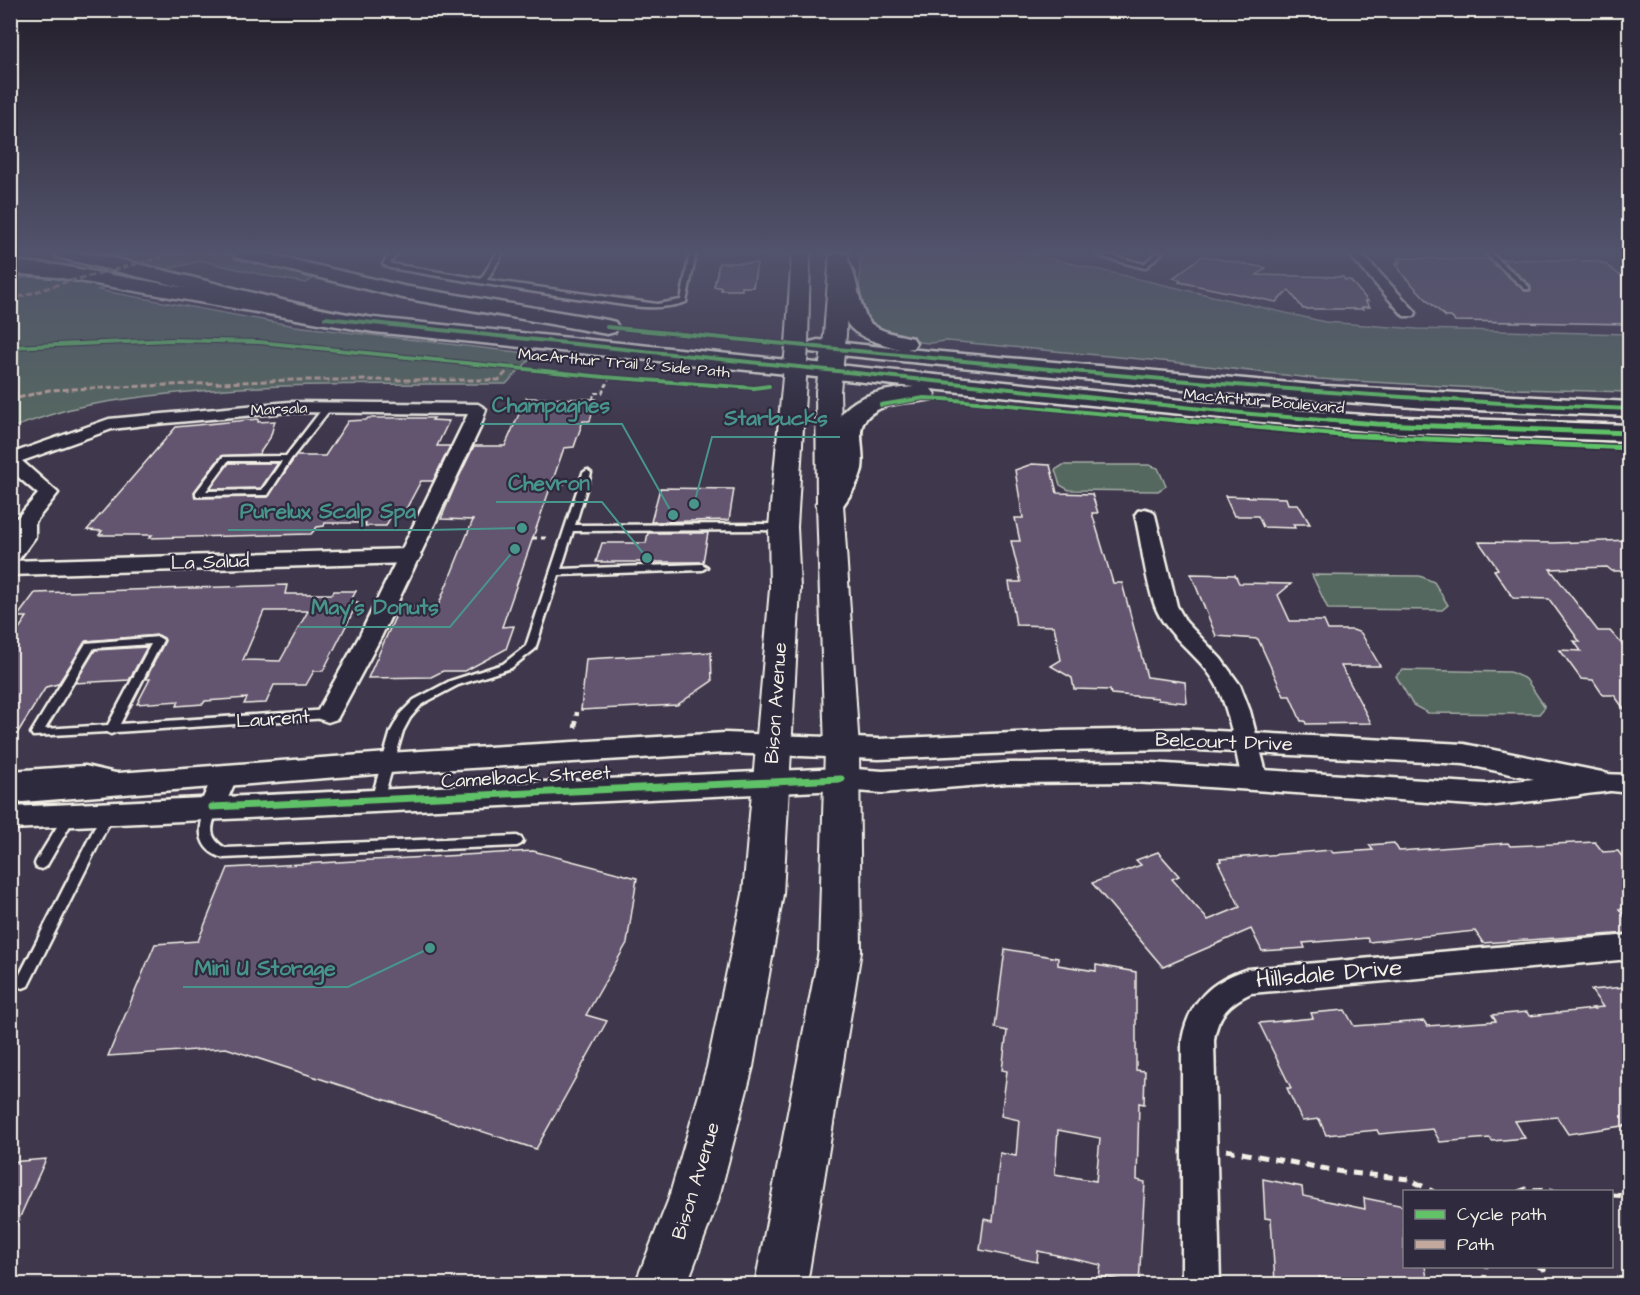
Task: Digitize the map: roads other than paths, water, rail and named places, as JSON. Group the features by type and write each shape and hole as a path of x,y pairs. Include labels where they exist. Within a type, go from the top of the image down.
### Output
{"main road":[{"path":"298,313 325,318"},
{"name":"MacArthur Boulevard","path":"308,313 325,318 796,356 1214,410 1377,424 1629,433"},
{"name":"MacArthur Boulevard","path":"460,313 607,327 796,356"},
{"path":"528,313 607,327"},
{"name":"Bison Avenue","path":"661,1284 693,1201 730,1067 763,894 785,589 783,526 798,313"},
{"path":"781,1284 840,951 841,764 830,504 828,391 835,313"},
{"path":"851,313 854,321 868,332 928,347 1180,370 1237,386"},
{"name":"MacArthur Boulevard","path":"832,360 1237,386 1408,401 1629,409"},
{"path":"830,504 847,474 849,424 856,413 875,401 902,394 935,394 1122,412 1214,410"}],"street":[{"name":"Marsala","path":"10,558 25,537 18,525 50,493 12,462 27,452 109,424 289,407 478,409 409,556"},
{"path":"1145,515 1166,606 1177,626 1213,664 1228,685 1238,711 1255,780"},
{"name":"La Salud","path":"10,568 409,556"},
{"name":"Laurent","path":"328,714 370,637 409,556"},
{"name":"Belcourt Drive","path":"841,764 1059,741 1178,739 1464,754 1616,784"},
{"name":"Camelback Street","path":"10,792 388,763 713,744 772,763"},
{"name":"Camelback Street","path":"10,819 377,800 772,763 841,764"},
{"name":"Belcourt Drive","path":"841,764 883,782 1006,773 1134,772 1487,795 1616,784"},
{"name":"Camelback Street","path":"10,780 85,775 126,782"},
{"path":"212,807 225,775"},
{"name":"Hillsdale Drive","path":"1201,1284 1200,1024 1209,1005 1224,991 1248,981 1629,947"}],"lane":[{"path":"288,458 226,459 199,494 265,493 288,458 329,406"},
{"path":"377,800 397,731 405,716 418,702 454,684 507,666 531,647 587,473"},
{"path":"568,528 783,526"},
{"path":"555,572 702,567"},
{"name":"Laurent","path":"111,730 158,640 90,645 37,733 111,730 328,714"},
{"path":"212,807 204,831 209,845 223,853 517,841"},
{"path":"23,982 108,813"},
{"path":"41,864 70,815"}],"place":[{"name":"Starbucks","path":"694,504"},
{"name":"Champagnes","path":"673,515"},
{"name":"Purelux Scalp Spa","path":"522,528"},
{"name":"May’s Donuts","path":"515,549"},
{"name":"Chevron","path":"647,558"},
{"name":"Mini U Storage","path":"430,948"}]}
